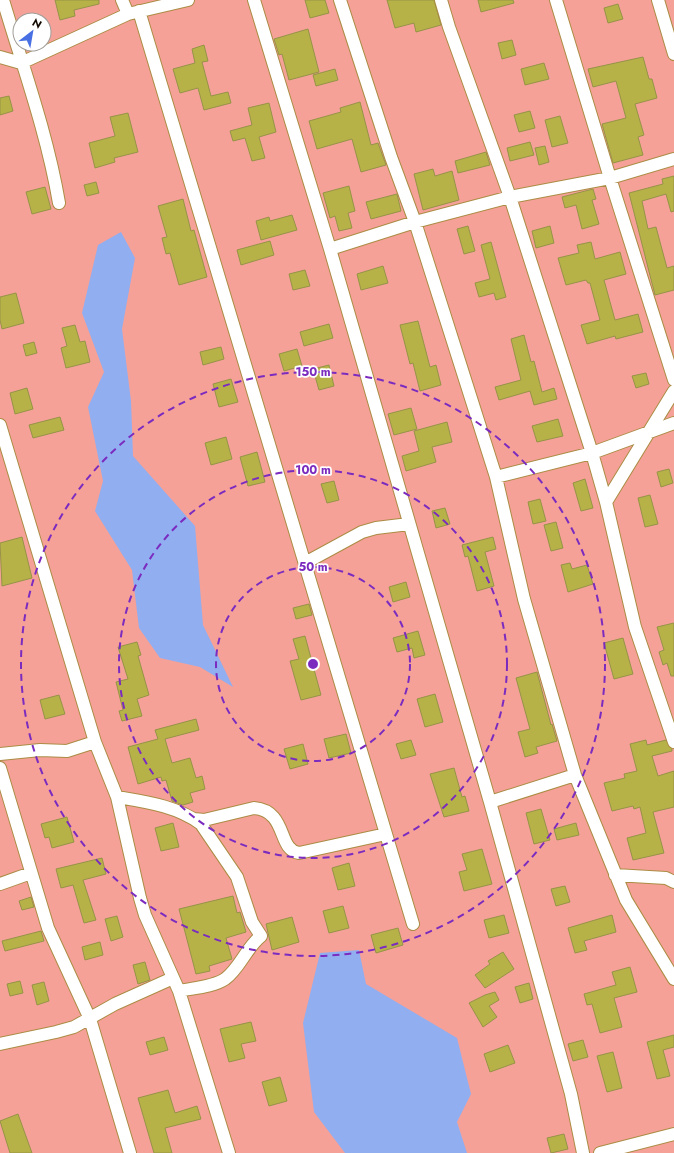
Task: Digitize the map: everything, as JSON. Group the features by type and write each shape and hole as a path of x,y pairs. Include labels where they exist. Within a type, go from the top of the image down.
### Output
{"street":[{"path":"3,0 53,169 59,202"},
{"path":"122,0 134,13 305,563 413,924"},
{"path":"0,57 22,63 134,13 188,0"},
{"path":"254,0 330,249 490,802 571,1094 583,1153"},
{"path":"340,0 391,157 415,222 496,477 524,599 575,776 626,900 674,979"},
{"path":"441,0 449,27 510,196 592,453 606,502 635,627 674,742"},
{"path":"556,0 610,178 674,380"},
{"path":"658,0 674,54"},
{"path":"330,249 415,222 510,196 610,178 674,159"},
{"path":"606,502 674,390"},
{"path":"496,477 592,453 674,424"},
{"path":"0,425 96,742 117,797 145,915 179,991 229,1153"},
{"path":"305,563 362,532 376,528 409,524"},
{"path":"0,754 40,750 67,752 96,742"},
{"path":"0,768 48,928 90,1019 130,1153"},
{"path":"490,802 575,776"},
{"path":"117,797 156,804 194,819 201,824 237,877 252,922 261,936 254,942 224,979 216,983 179,991"},
{"path":"194,819 204,820 254,808 262,809 274,816 290,848 299,853 386,834"},
{"path":"0,884 32,873"},
{"path":"616,875 666,878 674,882"},
{"path":"0,1044 56,1032 90,1019 115,1004 173,978"},
{"path":"600,1153 674,1134"}],"shaded area":[{"path":"0,0 674,0 674,1153 0,1153"}],"water":[{"path":"121,232 135,258 122,329 131,401 133,456 195,526 203,625 233,687 200,667 160,658 139,628 132,570 95,511 103,481 88,407 104,372 82,313 98,245"},
{"path":"359,950 366,984 457,1038 471,1094 457,1122 467,1153 345,1153 314,1112 303,1023 320,953"}],"building":[{"path":"55,0 99,0 99,4 74,10 75,16 60,20"},
{"path":"305,0 325,0 329,13 310,18"},
{"path":"387,0 434,0 441,25 416,32 414,23 395,28"},
{"path":"478,0 513,0 514,3 481,12"},
{"path":"618,4 623,19 608,23 604,8"},
{"path":"308,29 319,72 289,80 282,54 279,55 274,39"},
{"path":"512,40 516,55 502,59 498,43"},
{"path":"204,45 208,61 202,62 211,96 228,92 231,103 204,110 198,88 180,93 173,69 195,63 192,49"},
{"path":"643,57 649,79 652,79 657,98 635,104 644,135 638,137 643,155 613,163 602,124 626,118 616,81 593,87 588,69"},
{"path":"544,63 549,79 525,85 521,69"},
{"path":"335,69 338,80 316,86 313,75"},
{"path":"9,96 13,111 0,115 0,98"},
{"path":"360,102 371,145 378,143 386,165 361,172 352,139 317,149 309,121 341,112 340,108"},
{"path":"269,103 276,132 259,137 265,158 252,161 245,138 233,141 230,131 252,125 248,108"},
{"path":"530,111 535,128 519,132 514,115"},
{"path":"128,113 138,152 114,158 115,162 95,168 89,143 115,136 110,117"},
{"path":"560,116 568,143 552,147 545,120"},
{"path":"530,142 534,155 510,161 507,148"},
{"path":"545,146 549,162 539,165 535,148"},
{"path":"486,152 490,165 458,173 455,161"},
{"path":"433,169 435,176 452,171 459,200 423,210 414,174"},
{"path":"674,176 674,211 671,212 666,194 642,201 648,229 656,227 667,268 674,266 674,290 655,295 629,193 663,184 662,179"},
{"path":"96,182 99,193 87,196 84,185"},
{"path":"349,186 355,211 348,213 352,228 339,231 335,216 330,218 323,193"},
{"path":"45,187 51,209 32,214 26,192"},
{"path":"593,189 596,199 592,200 599,224 582,229 576,205 565,208 562,197"},
{"path":"397,194 401,211 371,219 366,202"},
{"path":"183,199 191,231 194,230 207,277 179,285 170,253 166,254 162,238 167,237 158,206"},
{"path":"292,215 297,230 261,240 256,221 269,217 270,221"},
{"path":"468,226 475,251 464,254 457,229"},
{"path":"550,226 554,243 536,248 532,231"},
{"path":"270,241 274,255 241,265 237,250"},
{"path":"491,242 506,297 496,300 494,293 479,297 475,283 490,279 481,245"},
{"path":"591,242 595,259 620,252 626,274 604,280 615,320 638,314 643,332 616,339 615,336 587,344 581,325 600,320 590,283 586,280 566,285 558,258 579,253 577,245"},
{"path":"383,266 388,283 361,290 357,274"},
{"path":"305,270 310,286 293,290 289,274"},
{"path":"16,293 24,323 2,329 0,320 0,297"},
{"path":"418,321 430,367 436,365 441,385 420,391 413,363 410,364 400,325"},
{"path":"329,324 333,338 304,346 300,332"},
{"path":"75,325 80,342 85,341 90,362 66,368 61,348 67,346 62,328"},
{"path":"524,335 531,362 534,361 542,392 554,388 557,399 534,405 530,391 499,400 495,387 521,380 511,339"},
{"path":"34,342 37,353 26,356 23,345"},
{"path":"221,347 224,359 203,365 200,352"},
{"path":"297,349 302,366 284,371 279,354"},
{"path":"329,365 334,386 319,390 313,369"},
{"path":"646,373 649,384 636,388 632,376"},
{"path":"231,379 238,402 219,407 213,384"},
{"path":"27,388 33,409 15,414 10,393"},
{"path":"411,408 417,429 394,435 388,414"},
{"path":"60,417 64,430 33,438 29,425"},
{"path":"558,419 563,436 537,442 532,426"},
{"path":"447,422 452,442 432,447 436,462 406,471 402,456 419,451 414,431"},
{"path":"226,437 232,459 211,465 205,443"},
{"path":"257,452 265,482 248,486 240,457"},
{"path":"669,469 673,483 661,487 657,472"},
{"path":"585,479 593,508 581,511 573,483"},
{"path":"334,481 339,500 327,503 321,484"},
{"path":"650,495 658,524 645,527 638,498"},
{"path":"540,499 546,521 533,524 528,502"},
{"path":"445,508 450,524 436,528 432,511"},
{"path":"556,522 563,548 551,551 544,525"},
{"path":"22,537 32,578 2,586 0,543"},
{"path":"493,537 496,549 485,552 494,586 477,591 468,556 465,557 462,545"},
{"path":"570,563 572,569 587,565 593,584 568,592 561,565"},
{"path":"406,582 410,597 393,602 389,587"},
{"path":"309,604 312,615 296,619 293,608"},
{"path":"674,623 674,676 671,676 667,663 663,665 659,652 664,650 657,627"},
{"path":"418,631 425,655 414,658 412,648 397,652 393,638"},
{"path":"305,636 321,695 301,700 290,661 299,659 293,639"},
{"path":"623,638 633,674 614,679 604,643"},
{"path":"137,642 141,655 138,656 149,695 137,699 142,716 122,721 119,711 123,710 116,682 128,679 118,647"},
{"path":"537,672 551,725 552,724 557,741 536,747 538,753 525,757 518,732 530,729 516,678"},
{"path":"435,694 443,722 425,727 417,699"},
{"path":"59,695 65,714 45,719 40,700"},
{"path":"196,719 199,730 165,739 172,763 190,758 196,778 202,776 205,789 190,793 193,802 183,805 172,801 166,780 162,781 161,777 138,784 128,747 158,739 155,730"},
{"path":"346,734 351,753 329,758 324,739"},
{"path":"411,740 416,755 401,759 396,744"},
{"path":"646,740 647,745 666,740 672,749 672,751 652,756 658,776 674,771 674,807 653,812 664,853 633,860 627,838 646,833 640,807 634,809 633,806 612,811 604,783 625,778 624,774 637,771 630,744"},
{"path":"303,744 308,764 290,769 284,749"},
{"path":"454,768 462,797 465,796 469,811 444,817 430,774"},
{"path":"541,809 550,840 534,844 526,813"},
{"path":"67,817 74,842 52,848 49,837 45,838 41,824"},
{"path":"173,823 179,847 161,851 155,828"},
{"path":"576,823 579,835 557,840 554,829"},
{"path":"482,849 492,884 464,891 459,872 467,870 462,854"},
{"path":"102,858 106,874 83,880 96,920 84,923 73,885 61,888 56,869"},
{"path":"349,863 355,886 338,890 332,868"},
{"path":"565,886 570,902 556,906 551,889"},
{"path":"233,896 237,913 240,912 246,932 226,938 232,959 209,966 210,971 196,974 179,909"},
{"path":"31,897 34,907 22,910 19,901"},
{"path":"343,906 349,928 329,933 323,911"},
{"path":"504,915 509,933 489,938 484,920"},
{"path":"612,915 616,932 584,941 587,950 575,953 568,928"},
{"path":"117,916 123,937 111,941 105,919"},
{"path":"292,917 299,942 272,950 266,924"},
{"path":"398,928 403,945 376,953 371,935"},
{"path":"41,931 44,941 5,951 2,941"},
{"path":"100,942 103,955 85,960 82,947"},
{"path":"503,952 514,969 485,988 475,975 490,964 488,961"},
{"path":"145,962 150,980 138,984 133,965"},
{"path":"630,967 637,992 614,998 622,1027 600,1033 592,1004 587,1005 584,994 616,985 612,972"},
{"path":"20,981 23,993 10,996 7,984"},
{"path":"44,982 49,1001 37,1005 32,985"},
{"path":"529,983 533,999 520,1003 515,987"},
{"path":"495,992 499,1000 489,1006 497,1017 483,1027 469,1003"},
{"path":"251,1022 256,1041 241,1044 245,1058 229,1062 220,1029"},
{"path":"674,1035 674,1047 663,1050 670,1076 657,1079 647,1042"},
{"path":"164,1037 168,1050 150,1055 146,1042"},
{"path":"583,1040 588,1057 573,1061 568,1044"},
{"path":"508,1045 515,1063 490,1072 484,1054"},
{"path":"613,1052 622,1088 607,1092 597,1056"},
{"path":"280,1077 287,1101 269,1106 262,1082"},
{"path":"168,1090 175,1113 197,1106 201,1119 165,1128 172,1153 154,1153 138,1098"},
{"path":"18,1114 32,1153 10,1153 0,1121"},
{"path":"564,1134 568,1149 551,1153 547,1138"}]}
